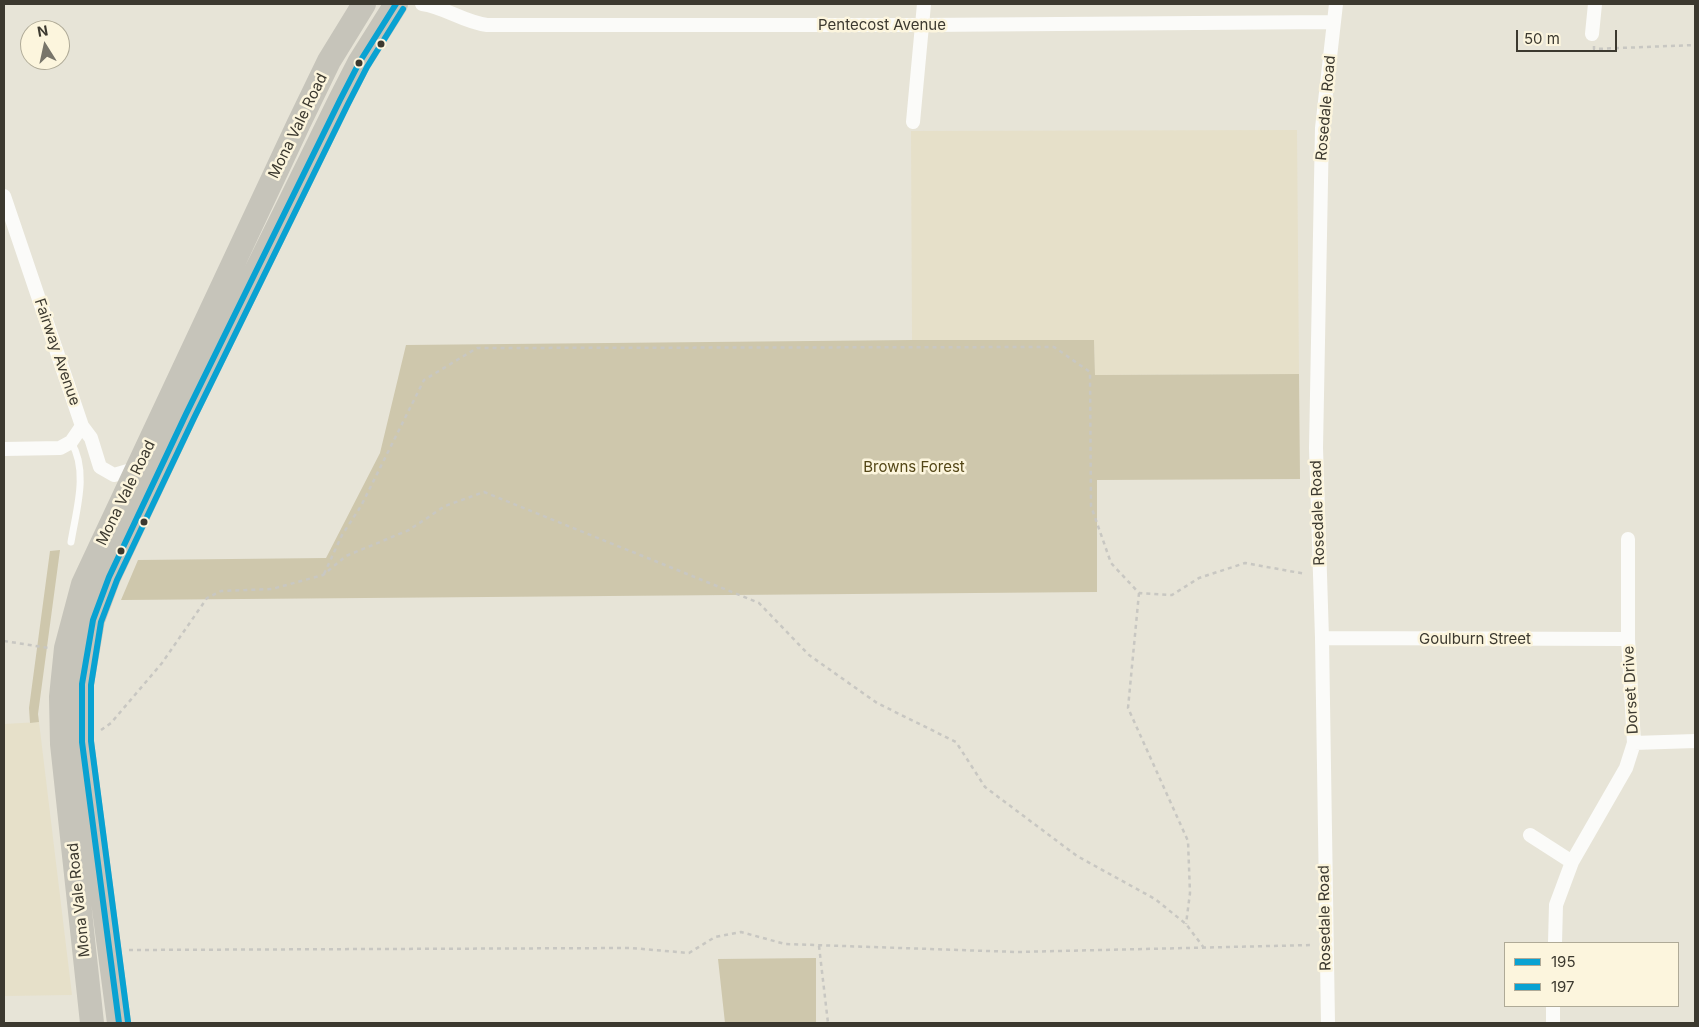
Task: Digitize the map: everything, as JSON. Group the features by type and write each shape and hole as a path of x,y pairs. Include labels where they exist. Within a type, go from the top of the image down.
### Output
{"highway":[{"name":"Mona Vale Road","path":"92,1023 62,744 61,697 66,648 83,584 139,468 298,125 329,62 364,4"},
{"name":"Mona Vale Road","path":"119,1023 82,742 82,684 93,620 109,577 186,414 340,100 359,63 398,6"}],"street":[{"name":"Pentecost Avenue","path":"430,4 463,20 487,25 922,26 1334,22"},
{"path":"913,122 924,4"},
{"name":"Rosedale Road","path":"1328,1023 1325,945 1322,638 1316,448 1318,232 1322,128 1336,4"},
{"path":"1592,34 1595,4"},
{"name":"Fairway Avenue","path":"4,196 10,238 82,426 91,438 100,467 106,472 121,475 139,468"},
{"path":"4,449 60,448 71,442 82,426"},
{"name":"Dorset Drive","path":"1555,942 1556,906 1572,862 1626,768 1634,743 1628,638 1628,539"},
{"name":"Goulburn Street","path":"1322,638 1628,638"},
{"path":"1634,743 1695,741"},
{"path":"1530,836 1572,862"},
{"path":"1553,1007 1553,1023"}],"lane":[{"path":"70,542 80,484 78,453 71,442"}],"path":[{"path":"1592,34 1594,48 1695,45"},
{"path":"323,576 342,534 361,506 424,380 477,348 1054,347 1090,372 1091,506 1111,563 1139,593 1172,595 1199,578 1245,563 1320,576"},
{"path":"98,732 111,723 162,663 207,598 221,591 272,589 323,576 346,556 409,530 446,506 484,492 512,502 549,520 759,603 808,655 877,703 956,742 985,787 1077,856 1155,899 1186,924 1204,948"},
{"path":"1139,593 1128,708 1188,841 1190,893 1186,924"},
{"path":"4,641 54,648"},
{"path":"122,951 631,948 689,953 715,938 741,932 785,944 1017,952 1325,945"},
{"path":"819,946 828,1023"}],"shaded area":[{"path":"1297,130 1299,374 1095,375 1094,340 912,340 911,131"},
{"path":"39,722 72,995 4,996 4,724"}],"green space":[{"name":"Browns Forest","path":"1094,340 1095,375 1299,374 1300,479 1097,480 1097,592 121,600 138,560 326,558 380,453 406,345"},
{"path":"60,550 38,714 39,722 30,723 29,708 50,551"},
{"path":"816,958 816,1023 725,1023 718,959"}],"transit line":[{"name":"195","path":"119,1023 82,742 82,684 93,620 109,577 186,414 340,100 359,63 396,4"},
{"name":"197","path":"128,1022 91,741 91,685 101,622 117,580 194,418 348,104 367,67 403,9"}]}
